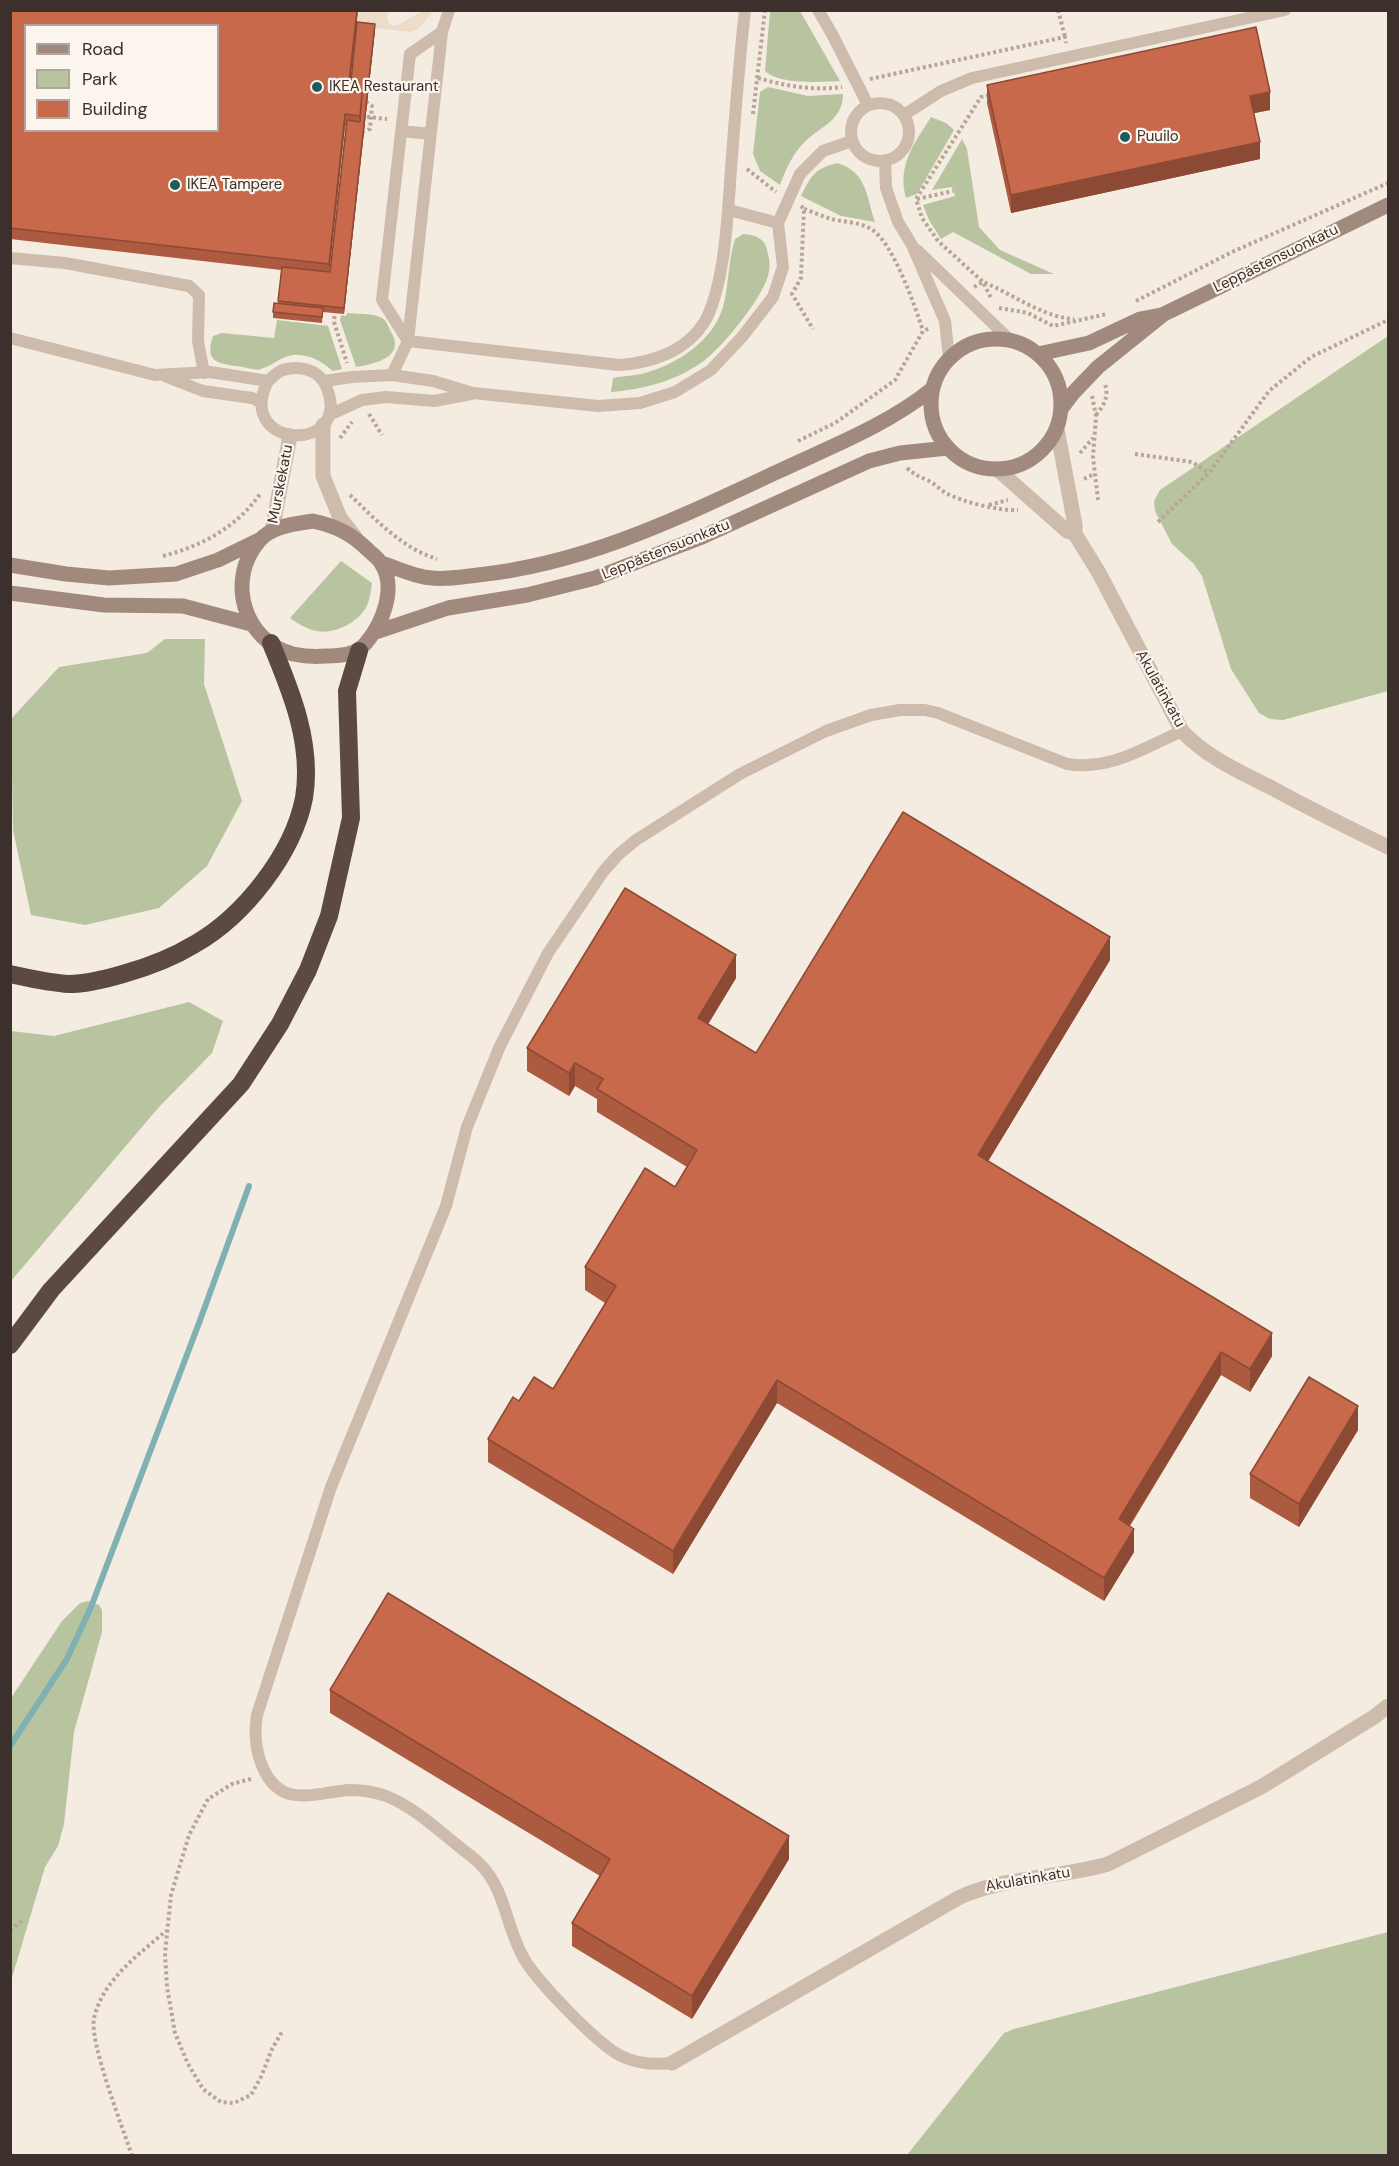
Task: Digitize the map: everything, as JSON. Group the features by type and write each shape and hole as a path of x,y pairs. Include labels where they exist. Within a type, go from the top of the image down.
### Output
{"highway":[{"path":"10,974 69,984 103,980 166,959 196,944 224,923 265,879 284,852 297,822 304,797 305,773 299,721 291,690 271,643"},
{"path":"10,1345 51,1290 241,1084 280,1024 308,970 329,916 351,819 347,691 359,651"}],"main road":[{"name":"Leppästensuonkatu","path":"1061,409 1098,367 1164,314 1389,205"},
{"name":"Leppästensuonkatu","path":"1038,354 1089,343 1140,319 1164,314"},
{"path":"994,339 1010,340 1025,345 1038,354 1049,365 1061,394 1057,429 1047,446 1032,459 1015,466 997,469 979,467 962,460 948,448 933,421 932,389 949,359 962,348 977,341 994,339"},
{"name":"Leppästensuonkatu","path":"381,563 421,577 446,578 527,568 599,549 655,528 899,413 932,389"},
{"name":"Leppästensuonkatu","path":"376,632 448,608 527,595 605,575 702,537 869,461 910,451 948,448"},
{"path":"10,565 109,578 176,574 218,560 289,524 313,521 333,525 355,537 381,563 388,582 386,604 376,632 359,651 338,656 315,657 292,654 271,643 250,624 183,606 104,605 10,593"},
{"path":"250,624 243,603 241,581 246,564 265,536"}],"street":[{"path":"326,420 323,476 340,518 355,537"},
{"name":"Akulatinkatu","path":"1057,429 1075,534 1099,573 1182,730 1192,742 1220,761 1339,824 1389,847"},
{"name":"Murskekatu","path":"265,536 290,436"},
{"name":"Akulatinkatu","path":"997,469 1067,531 1075,534"},
{"name":"Akulatinkatu","path":"672,2063 960,1897 1002,1882 1088,1870 1108,1864 1261,1787 1389,1706"}],"lane":[{"path":"392,375 408,342 442,32 449,10"},
{"path":"408,342 620,366 639,364 657,358 675,350 691,338 704,322 714,300 729,210 745,10"},
{"path":"818,10 868,105"},
{"path":"904,115 940,91 972,78 1285,10"},
{"path":"408,342 382,300 410,54 442,32"},
{"path":"885,103 896,107 904,115 908,125 908,136 905,146 898,154 885,160 867,158 858,152 852,141 851,129 854,117 862,108 885,103"},
{"path":"401,131 431,134"},
{"path":"324,381 392,375 434,381 473,393 598,406 640,403 675,392 711,370 742,337 773,297 783,267 778,223 800,174 823,151 852,141"},
{"path":"885,160 886,188 898,222 912,245 945,321 949,359"},
{"path":"729,210 778,223"},
{"path":"912,245 1010,340"},
{"path":"10,258 65,263 189,286 199,295 198,341 204,373"},
{"path":"10,338 163,376 204,391 252,398 261,402"},
{"path":"326,420 331,397 324,381 312,371 296,367 280,371 268,381 261,402 265,418 275,430 290,436 302,436 313,432 326,420 362,400 386,397 434,401 473,393"},
{"path":"163,376 210,372 268,381"},
{"path":"672,2063 654,2065 633,2061 619,2055 595,2036 533,1973 522,1956 504,1903 488,1872 409,1808 386,1796 365,1791 351,1790 302,1797 292,1796 282,1791 266,1774 255,1745 257,1715 331,1487 446,1206 467,1127 500,1046 548,953 603,872 636,840 740,774 826,731 872,715 900,710 925,710 938,713 1067,764 1084,767 1116,761 1182,730"}],"path":[{"path":"752,124 765,10"},
{"path":"1058,10 1069,56"},
{"path":"758,78 814,89 840,87 1065,37"},
{"path":"916,199 939,167 981,97 990,94"},
{"path":"354,135 370,129 372,106 358,97"},
{"path":"361,116 371,117"},
{"path":"748,158 747,170 804,209 829,218 869,227 877,233 888,249 911,296 923,331 895,380 835,423 795,442"},
{"path":"1126,305 1232,252 1389,183"},
{"path":"916,199 953,191"},
{"path":"916,199 922,218 938,241 983,282 999,308"},
{"path":"804,209 801,278 792,294 813,329"},
{"path":"983,282 1002,289 1045,312 1065,318 1078,319 1107,314 1116,309"},
{"path":"336,298 334,322 352,377"},
{"path":"1158,522 1209,473 1269,391 1311,357 1389,320"},
{"path":"895,380 899,413"},
{"path":"362,400 382,435"},
{"path":"337,448 339,438 352,422 368,413"},
{"path":"1096,416 1093,438 1094,474 1098,500"},
{"path":"1065,469 1093,438"},
{"path":"910,451 928,480 961,500 988,505 1028,495"},
{"path":"1135,454 1192,462 1209,473"},
{"path":"345,487 350,495 394,537 426,556 446,562"},
{"path":"154,558 197,544 217,534 235,522 252,506 261,493"},
{"path":"266,1774 232,1784 208,1799 189,1835 171,1895 165,1953 167,1988 175,2033 188,2064 203,2089 221,2102 234,2103 251,2096 283,2030"},
{"path":"10,1930 23,1920"},
{"path":"132,2156 98,2052 94,2020 104,1994 126,1966 167,1930"}],"green space":[{"path":"770,11 800,11 840,81 790,81 780,79 765,71"},
{"path":"768,87 808,96 843,94 839,112 800,147 780,185 760,171 753,154 760,92"},
{"path":"931,117 946,123 954,130 917,194 906,198 905,165 913,146"},
{"path":"962,139 967,149 979,227 1000,250 1054,274 1031,274 953,232 941,239 923,205 955,196 952,187 932,190"},
{"path":"837,163 847,167 860,179 875,222 841,216 801,196 814,174"},
{"path":"743,234 753,235 763,241 769,257 769,271 757,298 729,336 701,363 680,375 647,387 611,392 613,378 641,374 669,364 692,349 711,330 723,307 735,239"},
{"path":"347,313 372,315 384,319 395,341 392,353 372,364 356,367 340,320 341,315 346,316"},
{"path":"277,320 328,326 342,369 333,371 314,358 300,355 289,356 257,370 221,363 212,357 210,352 213,336 222,333 274,338"},
{"path":"1388,336 1388,691 1283,720 1270,719 1259,713 1231,669 1202,576 1193,563 1172,544 1155,511 1154,501 1160,490"},
{"path":"341,561 372,583 368,603 360,616 339,629 323,632 309,629 290,618"},
{"path":"165,639 205,639 204,684 242,801 207,866 159,908 85,925 31,915 13,830 11,719 59,667 147,653"},
{"path":"189,1002 223,1021 212,1053 159,1107 11,1281 11,1031 54,1036"},
{"path":"88,1601 99,1605 102,1610 102,1632 74,1732 64,1824 58,1846 45,1867 11,1981 11,1698 62,1621 80,1603"},
{"path":"1388,1932 1388,2155 907,2155 1004,2033"}],"shaded area":[{"path":"358,11 389,11 387,16 389,23 393,26 422,11 434,11 419,28 411,32 356,26"}],"building":[{"name":"IKEA Tampere","path":"10,10 357,10 348,91 362,93 360,116 345,114 329,264 10,228"},
{"path":"357,22 375,24 344,308 278,301 282,267 330,272 347,120 360,122 362,93 350,91"},
{"name":"Puuilo","path":"1256,27 1270,92 1250,96 1260,142 1011,195 987,85"},
{"path":"274,303 323,308 322,317 273,312"},
{"path":"903,812 1110,937 978,1155 1272,1333 1250,1369 1221,1352 1119,1519 1134,1529 1104,1578 777,1380 673,1551 488,1439 513,1397 519,1401 534,1377 553,1389 616,1286 585,1267 645,1168 675,1187 697,1150 597,1089 603,1079 575,1063 569,1073 527,1048 625,888 736,955 698,1018 756,1053"},
{"path":"1309,1377 1358,1406 1299,1504 1250,1474"},
{"path":"388,1593 789,1836 692,1996 572,1923 610,1859 330,1690"}],"waterway":[{"path":"10,1746 67,1659 91,1607 249,1186"}],"place":[{"name":"IKEA Restaurant","path":"317,87"},
{"name":"Puuilo","path":"1125,137"},
{"name":"IKEA Tampere","path":"175,185"}]}
